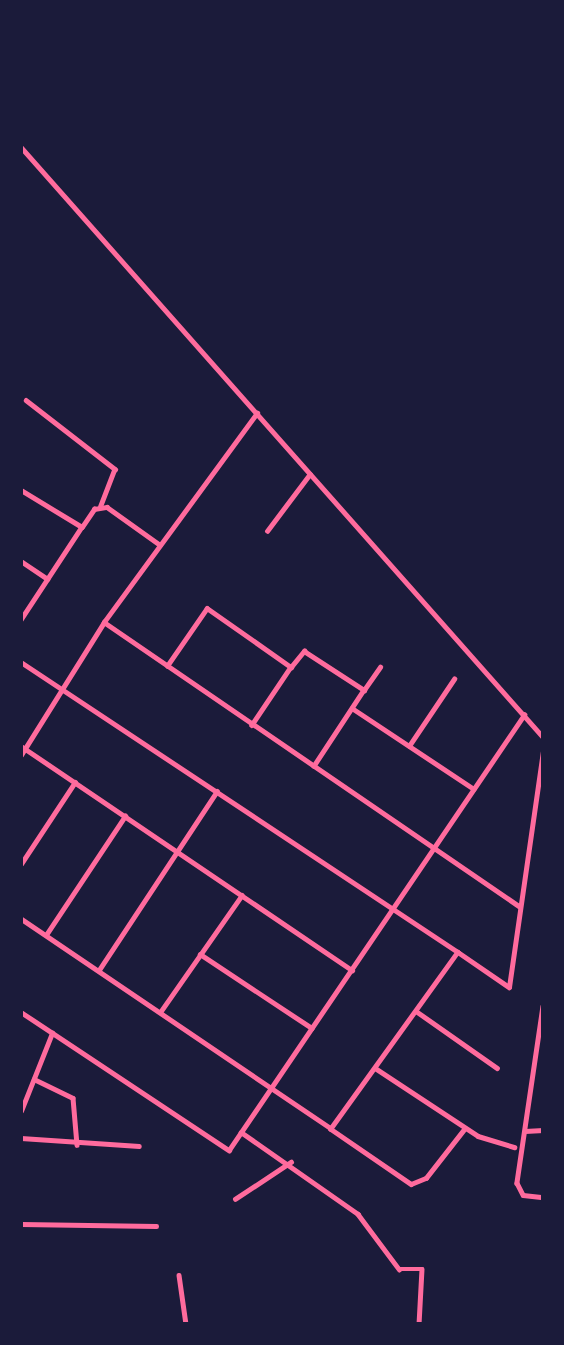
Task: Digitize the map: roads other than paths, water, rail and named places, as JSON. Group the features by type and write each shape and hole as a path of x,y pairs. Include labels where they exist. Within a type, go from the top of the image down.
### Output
{"street":[{"path":"21,148 543,737"},
{"path":"21,620 23,613 82,527 101,506 115,469 26,400"},
{"path":"21,755 103,622 257,413"},
{"path":"267,531 310,474"},
{"path":"21,489 82,527"},
{"path":"101,506 160,545"},
{"path":"21,561 48,579"},
{"path":"167,666 207,608 291,667"},
{"path":"103,622 519,906"},
{"path":"252,725 304,651 364,690"},
{"path":"21,662 394,907 509,988 543,752"},
{"path":"314,766 380,667"},
{"path":"409,746 454,679"},
{"path":"352,708 474,789"},
{"path":"21,1012 229,1150 524,715"},
{"path":"23,748 352,970"},
{"path":"21,864 75,782"},
{"path":"99,970 217,791"},
{"path":"46,936 125,817"},
{"path":"161,1011 242,895"},
{"path":"21,919 274,1085 331,1129 411,1184 426,1178 465,1128"},
{"path":"331,1129 458,952"},
{"path":"200,954 312,1028"},
{"path":"543,1006 517,1184 523,1195 543,1197"},
{"path":"416,1011 497,1068"},
{"path":"21,1111 52,1032"},
{"path":"375,1068 465,1128 514,1147"},
{"path":"534,1068 543,1068"},
{"path":"34,1079 73,1098 77,1145"},
{"path":"524,1131 543,1130"},
{"path":"242,1132 291,1162 365,1220 400,1269 422,1269 419,1324"},
{"path":"21,1138 77,1145 139,1146"},
{"path":"236,1199 291,1162"},
{"path":"21,1224 156,1226"},
{"path":"179,1275 186,1324"}]}
